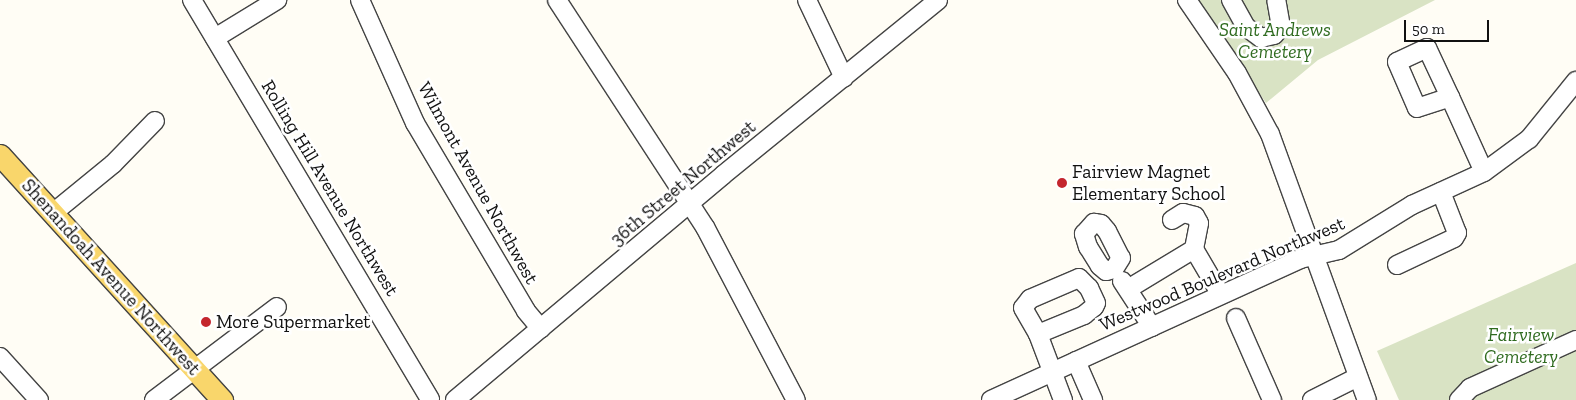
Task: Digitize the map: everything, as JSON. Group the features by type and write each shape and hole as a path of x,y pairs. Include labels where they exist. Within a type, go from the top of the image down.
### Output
{"main road":[{"name":"Shenandoah Avenue Northwest","path":"0,155 222,400"}],"street":[{"name":"Rolling Hill Avenue Northwest","path":"192,0 430,400"},
{"path":"214,38 277,0"},
{"name":"Wilmont Avenue Northwest","path":"360,0 416,123 526,311 541,329"},
{"path":"556,0 690,204 796,400"},
{"path":"807,0 844,78"},
{"name":"36th Street Northwest","path":"455,400 938,0"},
{"path":"1187,0 1258,110 1288,178 1367,400"},
{"path":"1231,0 1246,27 1261,38 1274,35 1281,27 1276,0"},
{"name":"Westwood Boulevard Northwest","path":"991,400 1300,259 1339,250 1396,214 1484,172 1529,139 1576,81"},
{"path":"1450,97 1484,172"},
{"path":"54,213 113,164 155,121"},
{"path":"1397,265 1454,238 1457,233 1440,192"},
{"path":"1172,220 1183,213 1195,216 1199,223 1194,248 1221,295"},
{"path":"1128,289 1194,248"},
{"path":"1114,269 1152,327"},
{"path":"154,400 277,306"},
{"path":"1236,318 1272,400"},
{"path":"1038,334 1063,400"},
{"path":"1459,400 1470,388 1576,340"},
{"path":"0,357 39,400"},
{"path":"1076,361 1093,400"},
{"path":"1312,400 1358,377"}],"green space":[{"name":"Saint Andrews Cemetery","path":"1196,0 1435,0 1318,60 1266,103"},
{"name":"Fairview Cemetery","path":"1576,263 1576,400 1399,400 1377,351"}],"place":[{"name":"Fairview Magnet Elementary School","path":"1062,183"},
{"name":"More Supermarket","path":"206,322"}]}
